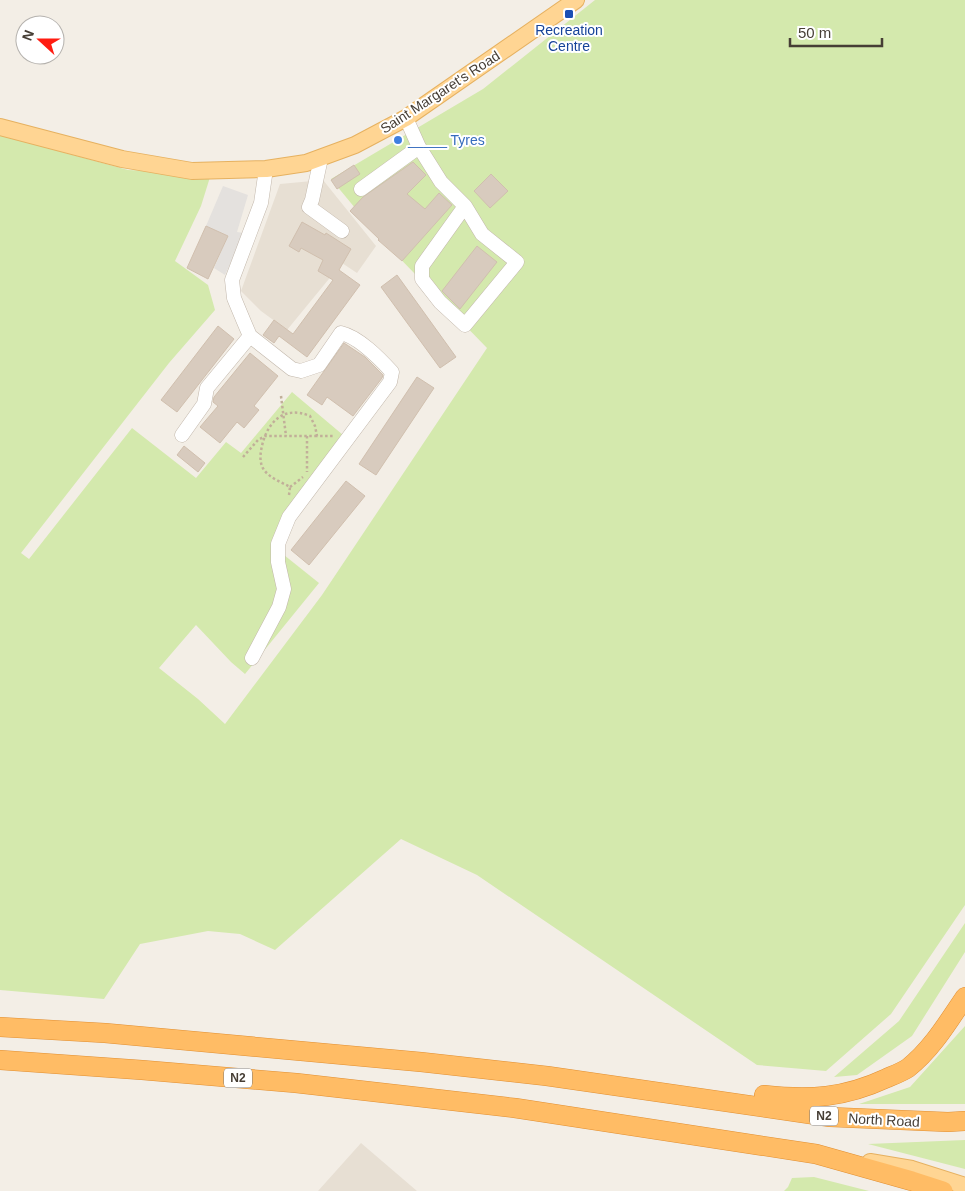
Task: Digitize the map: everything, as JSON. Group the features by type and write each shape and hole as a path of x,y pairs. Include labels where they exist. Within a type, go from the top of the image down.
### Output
{"highway":[{"path":"547,1076 644,1080 788,1097 832,1096 870,1086 907,1069 932,1045 965,997"},
{"name":"N2","path":"0,1027 105,1033 302,1050 547,1076"},
{"name":"N2","path":"0,1060 287,1082 483,1104 816,1154"},
{"name":"North Road","path":"547,1076 830,1117 948,1122 965,1121"},
{"path":"816,1154 912,1180 943,1191"}],"main road":[{"name":"Saint Margaret's Road","path":"0,126 112,156 192,171 266,170 306,163 356,145 406,118 576,0"},
{"path":"816,1154 912,1169 965,1186"}],"lane":[{"path":"406,118 419,147 441,182 465,206 482,234 517,262 465,325 440,302 422,278 422,266 465,206"},
{"path":"360,189 419,147"},
{"path":"321,158 309,207 342,231"},
{"path":"252,658 279,607 284,588 278,562 278,544 289,517 390,382 392,372 382,361 350,335 341,333 319,365 301,371 292,369 250,336 234,298 232,280 261,203 266,170"},
{"path":"182,435 204,404 207,388 250,336"}],"path":[{"path":"281,396 286,436"},
{"path":"290,487 272,477 263,469 260,459 265,436 270,426 284,415 297,412 310,416 317,436"},
{"path":"243,457 258,440 265,436 339,436 346,441"},
{"path":"295,509 289,503 290,487 300,478 308,476 307,436"}],"shaded area":[{"path":"323,180 376,246 357,273 342,263 287,330 261,311 241,291 280,184"},
{"path":"223,186 248,195 237,232 244,233 225,275 214,268 228,236 206,226"},
{"path":"361,1143 417,1191 318,1191"}],"green space":[{"path":"595,0 965,0 965,905 891,1014 826,1071 757,1065 477,875 401,839 275,950 240,934 208,931 140,944 104,999 0,990 0,135 128,170 211,174 201,206 175,261 208,285 215,310 169,363 21,553 29,559 132,428 196,478 226,442 241,453 292,392 343,435 274,547 319,583 245,674 196,625 159,668 198,699 225,724 322,595 487,348 380,238 331,179 483,89"},
{"path":"965,923 965,952 912,1036 857,1075 834,1077 899,1021"},
{"path":"965,1026 965,1104 859,1104 910,1087"},
{"path":"965,1140 965,1169 868,1144"},
{"path":"814,1177 869,1191 784,1191 792,1178"}],"building":[{"path":"413,162 426,175 407,194 425,209 439,193 452,205 402,261 350,211 363,197"},
{"path":"354,165 360,174 337,189 331,180"},
{"path":"491,174 508,191 490,208 474,191"},
{"path":"302,222 325,235 326,233 351,249 339,270 360,285 307,357 279,336 274,343 263,335 274,320 293,334 333,280 318,271 323,260 301,248 299,252 289,246"},
{"path":"206,226 228,236 208,279 187,268"},
{"path":"477,246 497,262 460,309 442,291"},
{"path":"397,275 456,357 440,368 381,287"},
{"path":"218,326 234,339 177,412 161,400"},
{"path":"344,343 365,357 383,375 353,416 327,397 322,405 307,395"},
{"path":"250,353 278,376 254,406 259,410 244,428 237,422 220,443 200,427 218,406 213,402 214,397"},
{"path":"417,377 434,388 376,475 359,464"},
{"path":"184,446 205,463 198,472 177,455"},
{"path":"346,481 365,496 309,565 291,550"}],"place":[{"name":"Recreation Centre","path":"569,14"},
{"name":"_____ Tyres","path":"398,140"}]}
